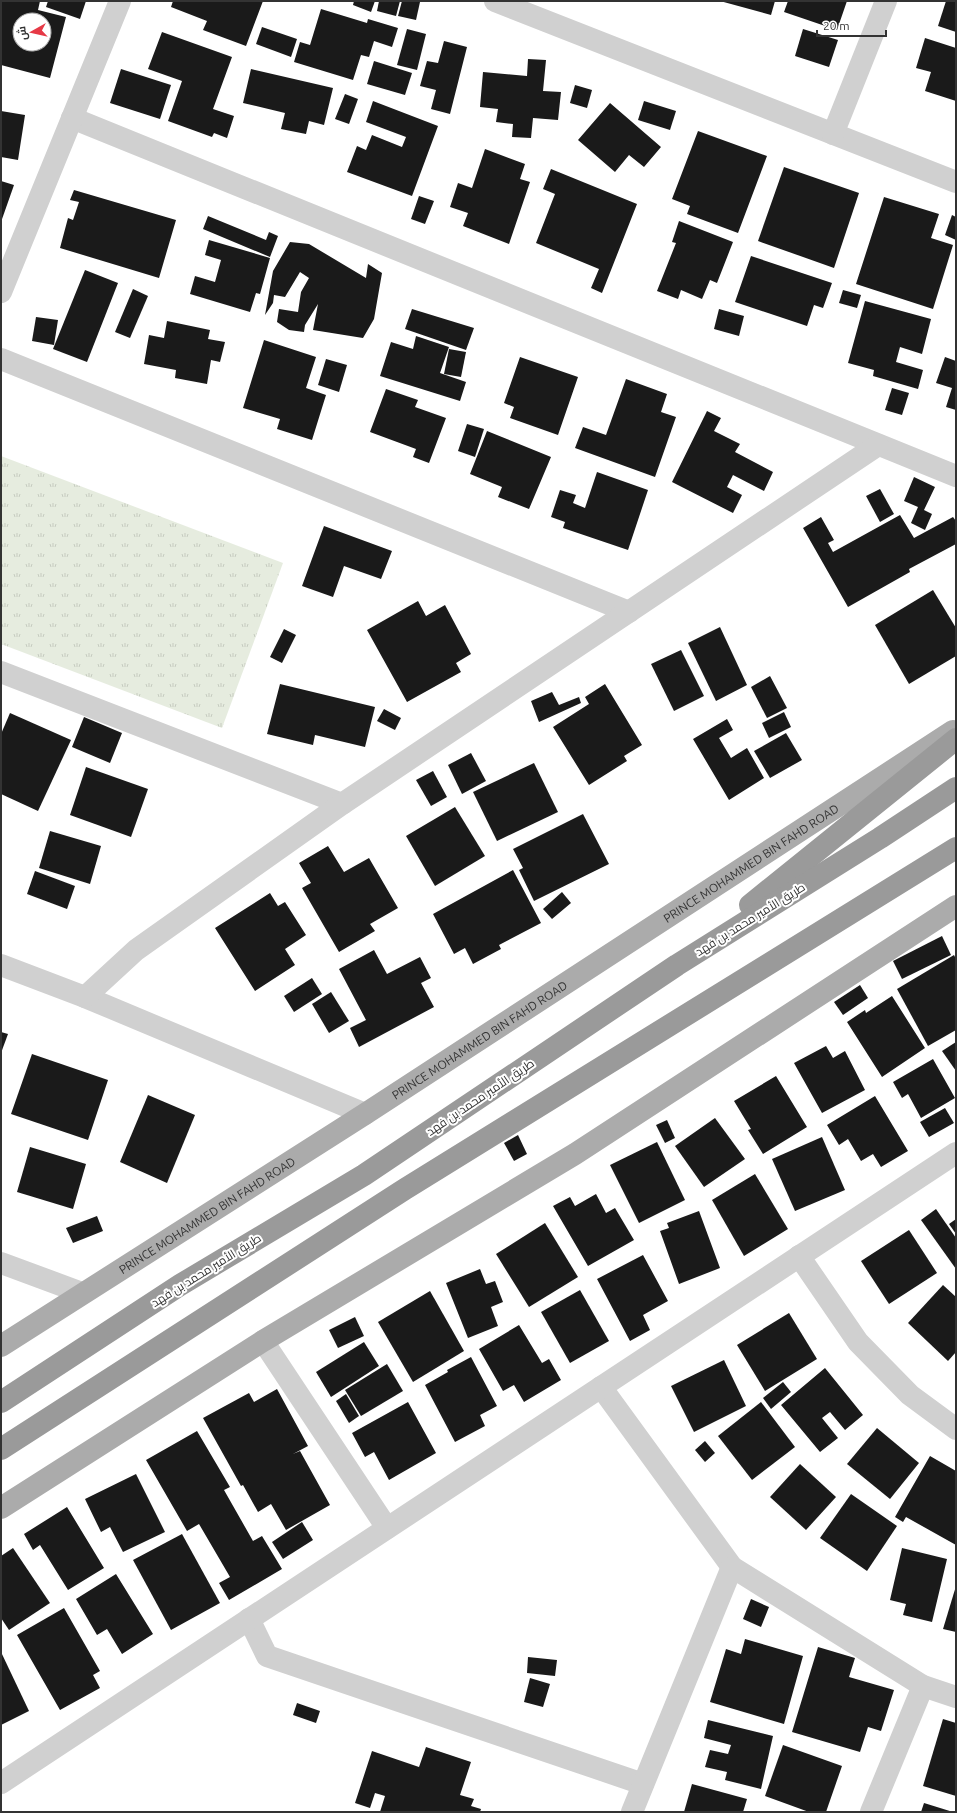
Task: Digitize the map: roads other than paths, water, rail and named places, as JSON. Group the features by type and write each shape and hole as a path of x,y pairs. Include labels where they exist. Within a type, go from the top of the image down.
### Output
{"highway":[{"path":"677,965 956,739"},
{"name":"طريق الأمير محمد بن فهد","path":"1,1402 180,1285 364,1175 677,965 880,838 956,788"},
{"path":"1,1449 405,1189 956,848"},
{"path":"737,983 956,866"}],"main road":[{"name":"PRINCE MOHAMMED BIN FAHD ROAD","path":"1,1346 365,1114 956,729"},
{"path":"1,1508 263,1341 574,1154 956,906"}],"street":[{"path":"1,292 120,1"},
{"path":"495,1 956,182"},
{"path":"833,134 886,1"},
{"path":"72,118 956,476"},
{"path":"1,359 629,612"},
{"path":"85,997 136,950 342,804 878,445"},
{"path":"1,672 342,804"},
{"path":"1,964 85,997 365,1114"},
{"path":"1,1782 956,1152"},
{"path":"799,1256 858,1342 910,1395 956,1429"},
{"path":"1,1263 82,1293"},
{"path":"263,1341 387,1528"},
{"path":"601,1387 732,1567 922,1686 956,1697"},
{"path":"632,1812 732,1567"},
{"path":"249,1619 267,1656 643,1784"},
{"path":"871,1812 922,1686"}]}
